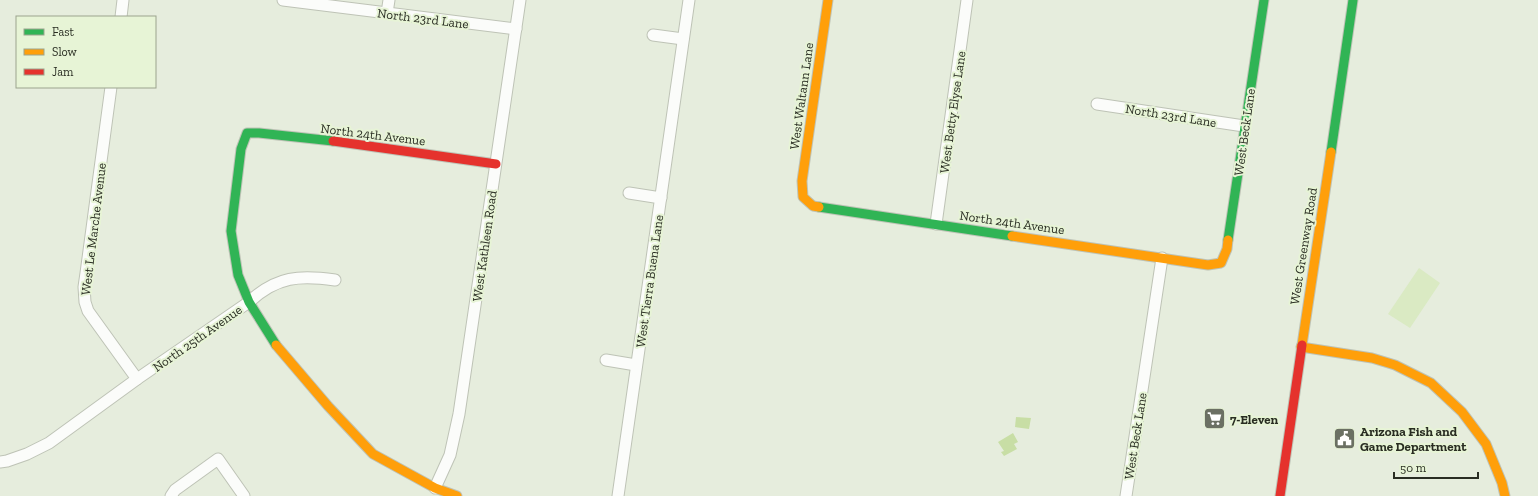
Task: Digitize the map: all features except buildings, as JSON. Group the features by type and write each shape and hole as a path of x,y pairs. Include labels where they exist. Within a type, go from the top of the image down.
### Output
{"street":[{"path":"121,16 123,0"},
{"name":"North 23rd Lane","path":"283,0 516,29"},
{"path":"387,13 389,0"},
{"name":"West Kathleen Road","path":"435,488 450,455 459,414 520,0"},
{"name":"West Tierra Buena Lane","path":"618,496 689,0"},
{"name":"West Waltann Lane","path":"803,197 802,181 828,0"},
{"name":"West Betty Elyse Lane","path":"936,224 967,0"},
{"name":"West Beck Lane","path":"1221,264 1228,249 1244,126 1264,0"},
{"name":"West Greenway Road","path":"1280,496 1353,0"},
{"path":"653,35 683,39"},
{"name":"West Le Marche Avenue","path":"111,88 84,287 85,302 88,311 137,379"},
{"name":"North 23rd Lane","path":"1097,104 1244,126"},
{"name":"North 24th Avenue","path":"249,302 238,275 231,231 241,149 247,133 259,133 373,146 496,164"},
{"name":"West Tierra Buena Lane","path":"629,193 661,198"},
{"name":"North 24th Avenue","path":"803,197 813,206 1208,265 1221,264"},
{"name":"West Beck Lane","path":"1126,496 1162,258"},
{"path":"249,302 258,294 284,279 314,277 335,280"},
{"name":"North 25th Avenue","path":"0,462 27,454 49,443 137,379 249,302 278,348 328,406 373,454 435,488 457,496"},
{"path":"1301,347 1372,358 1395,365 1431,383 1462,412 1486,444 1502,483 1505,496"},
{"name":"West Tierra Buena Lane","path":"606,360 636,364"},
{"path":"171,496 175,490 218,459 244,496"}],"shaded area":[{"path":"1419,268 1440,283 1410,328 1388,314"},
{"path":"1016,417 1031,418 1029,429 1015,427"},
{"path":"1013,433 1018,442 1014,444 1017,449 1004,456 1001,452 1004,451 998,442"}],"traffic: fast":[{"path":"1228,240 1264,0"},
{"path":"1331,152 1353,0"},
{"path":"276,345 249,302 238,275 231,231 241,149 247,133 333,141"},
{"path":"819,207 1012,236"}],"traffic: slow":[{"path":"819,207 813,206 803,197 802,181 828,0"},
{"path":"1302,345 1331,152"},
{"path":"1012,236 1208,265 1221,263 1227,249 1228,240"},
{"path":"276,345 328,406 373,454 435,488 457,496"},
{"path":"1301,347 1372,358 1395,365 1431,383 1462,412 1486,444 1502,483 1505,496"}],"traffic: jam":[{"path":"333,141 496,164"},
{"path":"1280,496 1302,345"}],"place":[{"name":"7-Eleven","path":"1215,419"},
{"name":"Arizona Fish and Game Department","path":"1344,438"}]}
